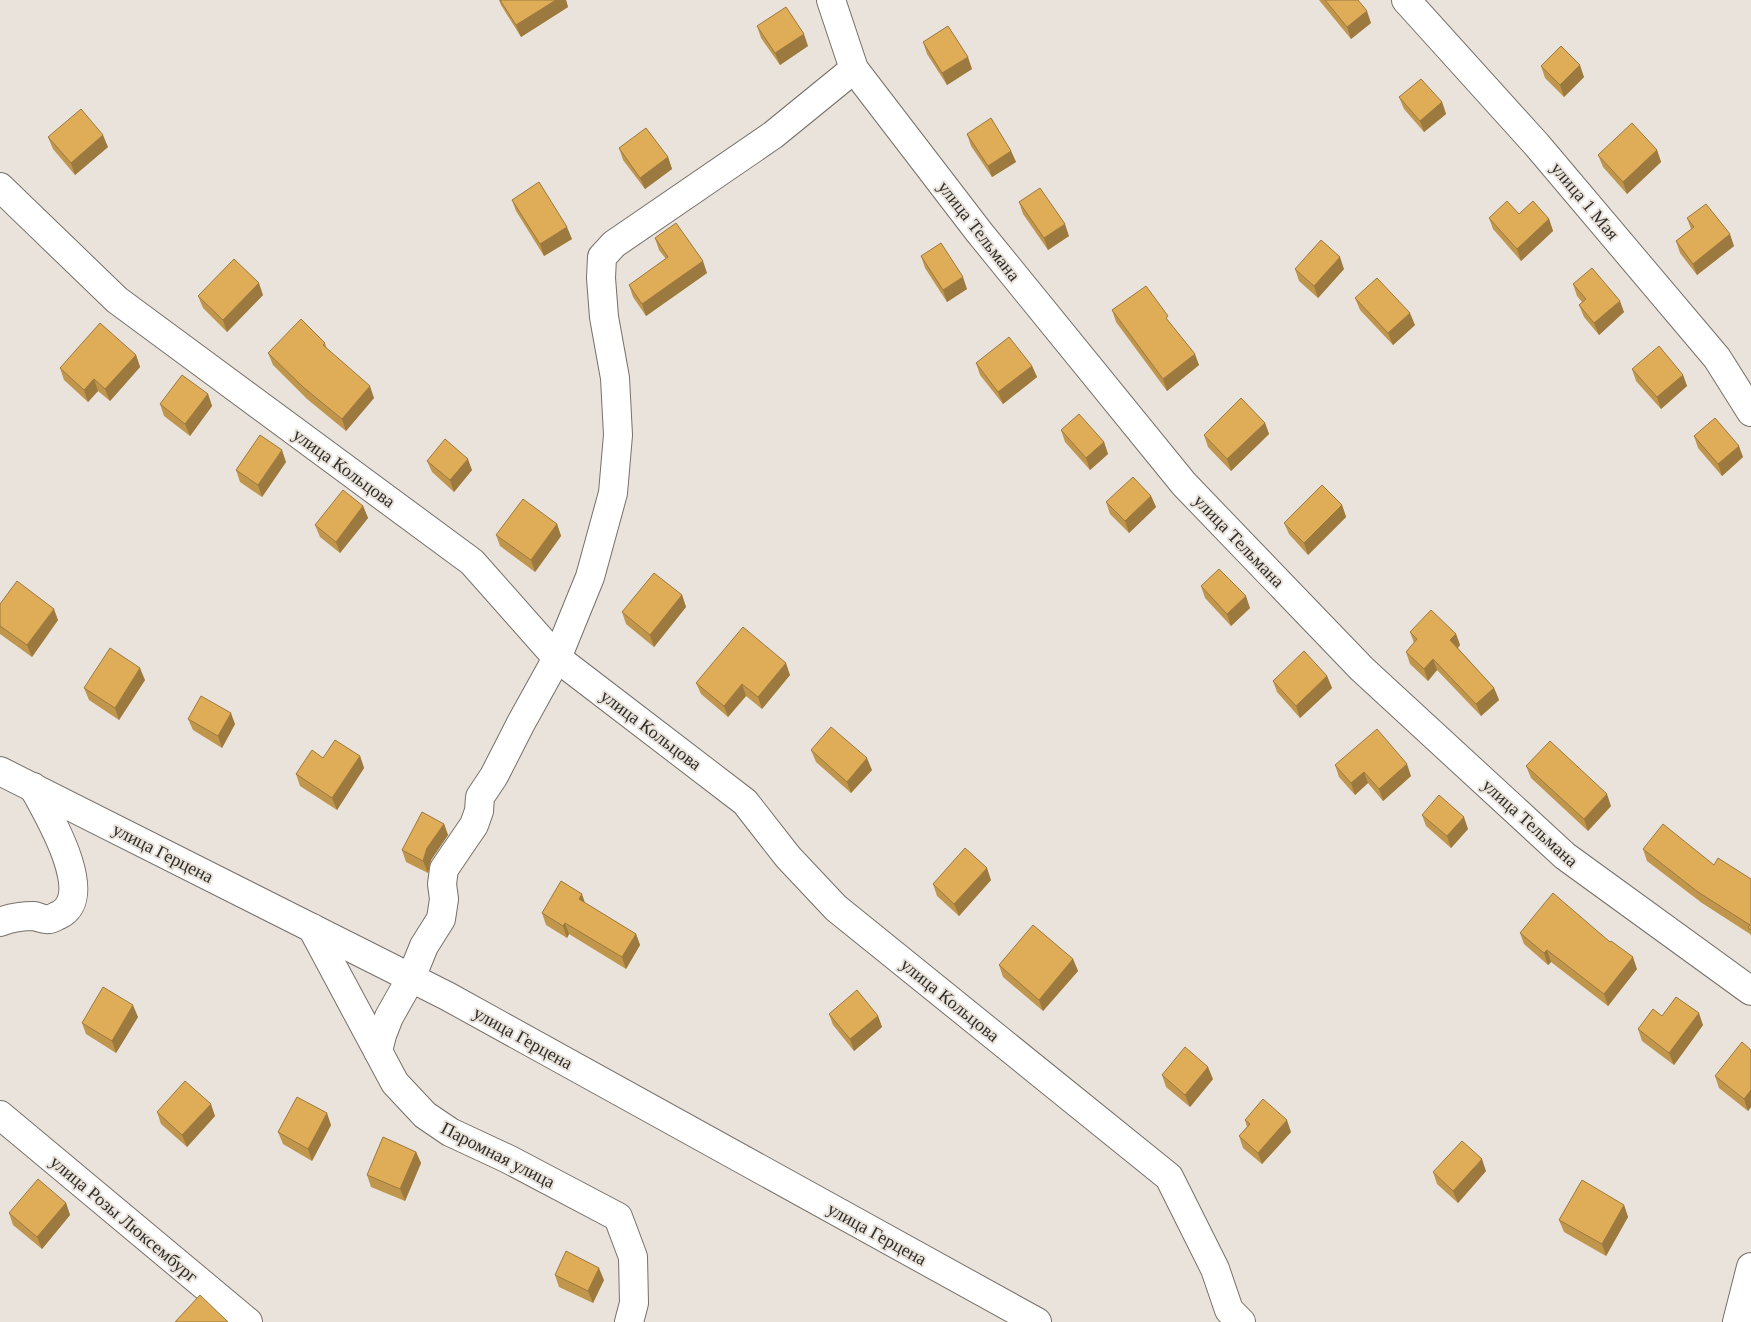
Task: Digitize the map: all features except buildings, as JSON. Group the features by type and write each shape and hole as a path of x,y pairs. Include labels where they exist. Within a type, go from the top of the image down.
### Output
{"street":[{"name":"улица Тельмана","path":"830,0 854,68 979,232 1184,484 1362,669 1565,856 1751,991"},
{"name":"улица 1 Мая","path":"1406,0 1537,145 1717,358 1751,412"},
{"path":"378,1052 388,1017 412,978 424,946 441,919 444,899 442,884 444,869 474,824 479,811 480,797 494,776 521,723 558,658 590,577 613,493 618,435 615,378 604,317 601,278 602,257 614,244 773,135 854,68"},
{"name":"улица Кольцова","path":"0,187 117,300 472,562 558,658 744,802 788,858 836,908 1169,1177 1215,1268 1229,1310 1241,1322"},
{"name":"улица Герцена","path":"0,771 447,996 1037,1322"},
{"path":"0,922 34,916 49,919 64,912 71,904 73,882 68,858 58,832 33,787"},
{"name":"Паромная улица","path":"312,928 395,1083 425,1115 450,1132 508,1159 618,1218 633,1257 634,1303 629,1322"},
{"name":"улица Розы Люксембург","path":"0,1115 248,1322"},
{"path":"1737,1322 1751,1267"}]}
